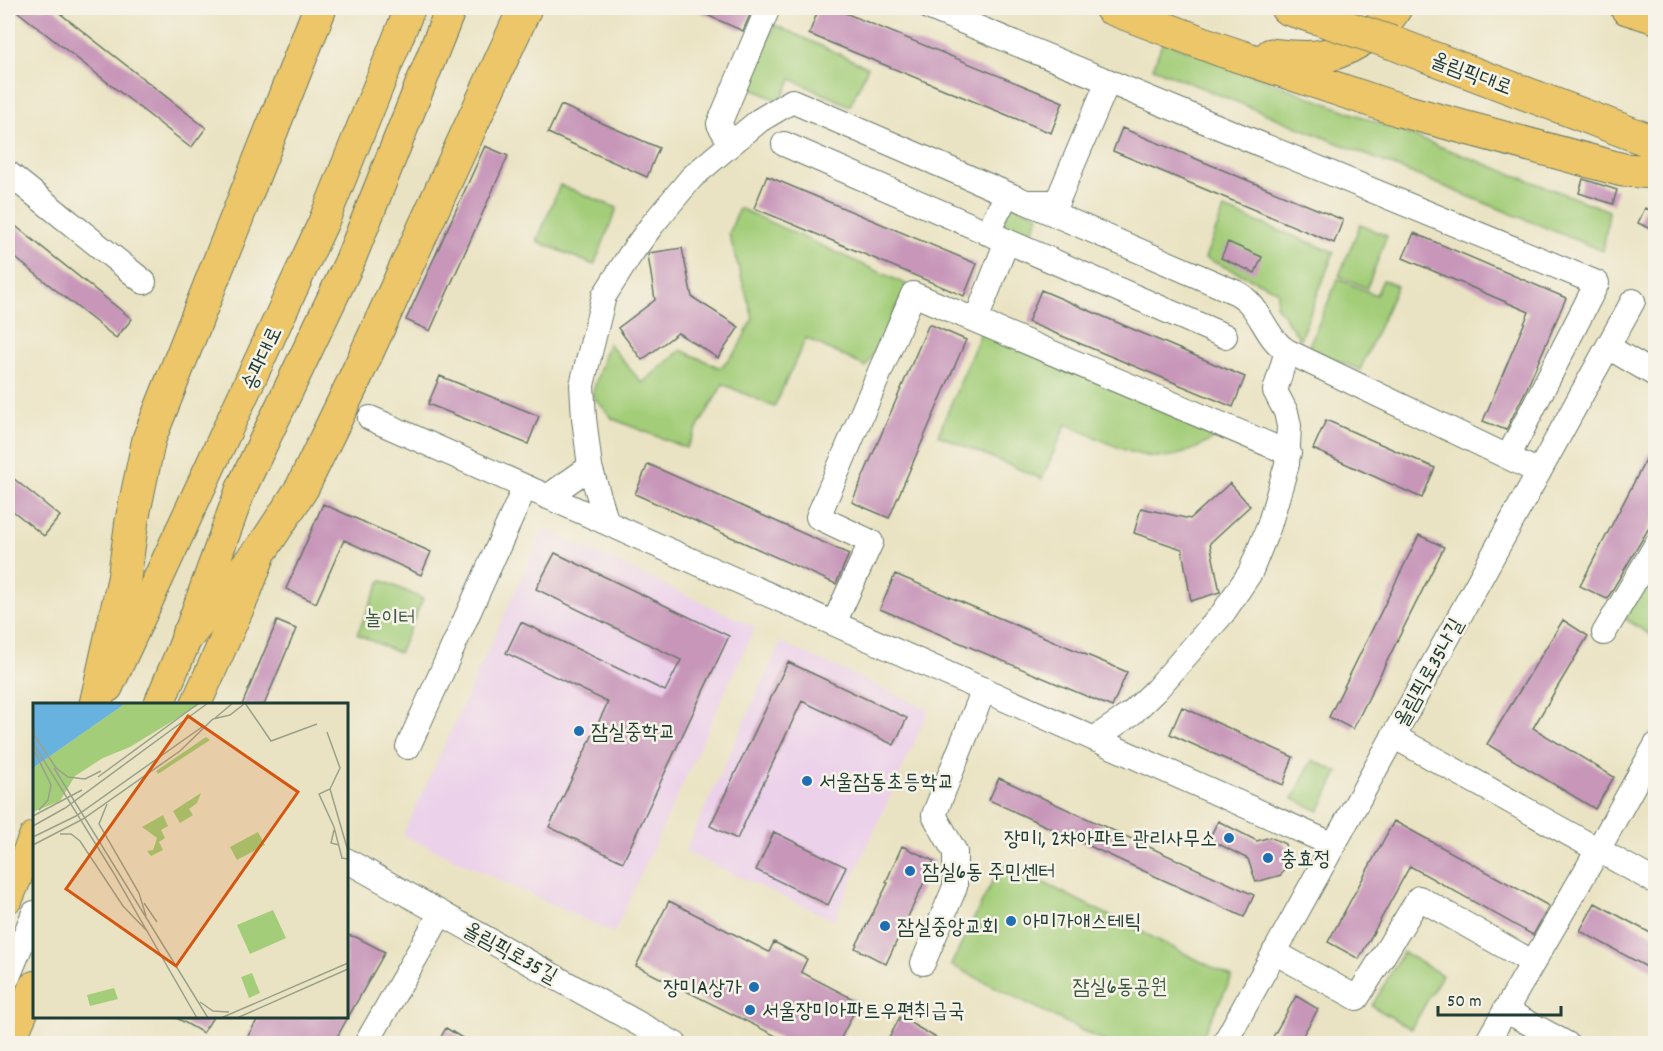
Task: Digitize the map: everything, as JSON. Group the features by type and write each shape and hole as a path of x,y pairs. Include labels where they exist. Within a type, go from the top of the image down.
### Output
{"highway":[{"path":"98,703 149,439 320,8"},
{"path":"183,647 264,546 302,488 525,8"},
{"path":"1111,8 1221,50 1400,110 1623,170 1656,172"},
{"path":"1221,50 1303,58 1326,57 1343,51 1373,33 1395,8"},
{"path":"1627,8 1656,17"},
{"name":"올림픽대로","path":"1301,12 1393,43 1656,142"}],"main road":[{"name":"송파대로","path":"99,703 323,223 410,8"},
{"name":"송파대로","path":"160,703 242,489 349,263 451,8"},
{"path":"197,703 248,590 264,546"},
{"path":"180,703 183,647"},
{"path":"8,898 33,839"},
{"path":"9,1044 33,988"}],"street":[{"path":"731,144 719,124 768,8"},
{"path":"930,8 1597,283 1508,457"},
{"path":"1015,199 1057,202 1108,81"},
{"path":"607,523 590,467 582,384 604,296 652,225 692,177 760,120 792,101 1243,296 1256,310 1278,345 1287,351 1539,472"},
{"path":"784,144 1225,336"},
{"path":"8,173 144,282"},
{"path":"976,320 997,237 1015,199"},
{"path":"834,623 871,542 818,517 913,294 1288,453"},
{"name":"올림픽로35나길","path":"1224,1044 1633,301"},
{"path":"1608,347 1656,375"},
{"path":"1094,739 1132,713 1156,690 1223,612 1250,573 1269,526 1284,477 1288,453 1289,426 1286,412 1275,391 1287,351"},
{"path":"370,418 1334,845"},
{"path":"547,497 590,467"},
{"path":"408,747 525,487"},
{"path":"1604,633 1656,545"},
{"path":"923,963 955,887 955,852 934,815 984,689"},
{"path":"1132,713 1140,759"},
{"path":"1393,736 1656,882"},
{"path":"1486,1044 1656,745"},
{"name":"올림픽로35길","path":"348,861 675,1044"},
{"path":"1274,952 1357,998 1419,898 1532,962"},
{"path":"366,1044 441,913"},
{"path":"8,976 33,916"},
{"path":"1505,1010 1567,1044"}],"shaded area":[{"name":"잠실중학교","path":"544,529 755,627 614,933 403,835"},
{"name":"서울잠동초등학교","path":"781,642 929,710 834,920 685,852"}],"green space":[{"path":"775,25 868,67 850,106 791,79 781,102 748,87"},
{"path":"1163,41 1609,211 1603,251 1153,68"},
{"path":"560,185 617,208 594,265 537,241"},
{"path":"1011,203 1039,216 1028,240 1001,228"},
{"path":"739,208 908,285 866,367 806,338 774,407 723,384 686,448 613,419 592,395 608,343 642,383 681,350 720,368 737,350 753,318 729,234"},
{"path":"1224,209 1334,252 1300,339 1276,305 1278,291 1205,258"},
{"path":"1360,225 1387,236 1367,288 1339,276"},
{"path":"1338,279 1376,295 1383,280 1397,286 1360,370 1308,348"},
{"path":"982,330 1222,432 1201,446 1181,454 1162,457 1126,450 1066,424 1042,479 938,435"},
{"path":"1650,575 1655,579 1655,638 1624,618"},
{"name":"놀이터","path":"381,580 423,599 399,653 357,634"},
{"path":"1312,760 1338,772 1319,811 1293,799"},
{"name":"잠실6동공원","path":"1002,862 1232,977 1199,1043 1107,1043 951,965"},
{"path":"1403,952 1442,975 1411,1029 1372,1006"}],"building":[{"path":"13,8 53,8 206,128 191,148"},
{"path":"691,8 753,8 743,31"},
{"path":"819,8 833,8 1063,102 1051,133 809,34"},
{"path":"561,105 659,148 647,177 548,133"},
{"path":"1122,128 1343,220 1334,243 1113,151"},
{"path":"485,146 508,156 430,331 406,320"},
{"path":"767,176 977,264 964,296 754,208"},
{"path":"1583,179 1617,190 1613,204 1579,193"},
{"path":"1645,208 1656,213 1656,231 1638,223"},
{"path":"8,220 132,319 116,338 8,252"},
{"path":"1414,233 1566,298 1506,430 1483,421 1529,312 1403,258"},
{"path":"1228,242 1262,257 1255,273 1221,258"},
{"path":"682,248 692,297 739,327 718,358 678,333 642,360 618,328 655,300 649,253"},
{"path":"1041,290 1245,377 1233,407 1028,322"},
{"path":"929,324 966,340 889,518 852,502"},
{"path":"440,376 539,416 528,444 428,404"},
{"path":"1326,420 1435,468 1422,498 1313,449"},
{"path":"1656,440 1656,516 1607,599 1580,586"},
{"path":"648,464 849,554 836,584 635,494"},
{"path":"8,474 60,516 44,536 8,507"},
{"path":"1230,483 1250,506 1210,543 1220,592 1191,601 1182,549 1134,533 1141,508 1190,519"},
{"path":"323,504 431,552 421,575 344,540 316,603 286,589"},
{"path":"1419,535 1444,547 1353,729 1329,717"},
{"path":"555,553 729,636 623,862 549,827 608,702 506,653 521,622 665,691 681,660 536,589"},
{"path":"895,574 1127,672 1112,707 880,609"},
{"path":"1563,620 1588,636 1533,728 1614,777 1595,809 1487,744"},
{"path":"277,621 296,629 265,703 243,703"},
{"path":"788,662 907,718 894,745 802,701 737,839 710,826"},
{"path":"1182,707 1293,757 1283,785 1170,734"},
{"path":"999,778 1254,895 1244,917 989,800"},
{"path":"1218,821 1257,841 1270,837 1285,844 1289,860 1281,875 1256,882 1248,859 1209,839"},
{"path":"1394,821 1549,906 1533,935 1410,866 1359,959 1328,942"},
{"path":"774,832 846,867 828,905 756,870"},
{"path":"902,846 934,861 886,964 855,948 888,883 886,882"},
{"name":"장미A상가","path":"669,901 769,952 774,942 807,959 801,972 859,1002 838,1044 792,1044 636,966"},
{"path":"1595,903 1656,936 1656,972 1580,931"},
{"path":"348,935 356,937 385,952 348,1017"},
{"path":"1296,996 1318,1009 1298,1044 1269,1044"},
{"path":"900,1017 947,1044 886,1044"},
{"path":"177,1018 212,1018 203,1033"},
{"path":"258,1018 348,1018 333,1044 243,1044"},
{"path":"446,1028 472,1044 437,1044"}],"place":[{"name":"잠실중학교","path":"579,731"},
{"name":"서울잠동초등학교","path":"807,781"},
{"name":"장미1, 2차아파트 관리사무소","path":"1229,838"},
{"name":"충효정","path":"1268,858"},
{"name":"잠실6동 주민센터","path":"910,871"},
{"name":"아미가애스테틱","path":"1011,921"},
{"name":"잠실중앙교회","path":"885,926"},
{"name":"장미A상가","path":"754,987"},
{"name":"서울장미아파트우편취급국","path":"750,1010"}]}
